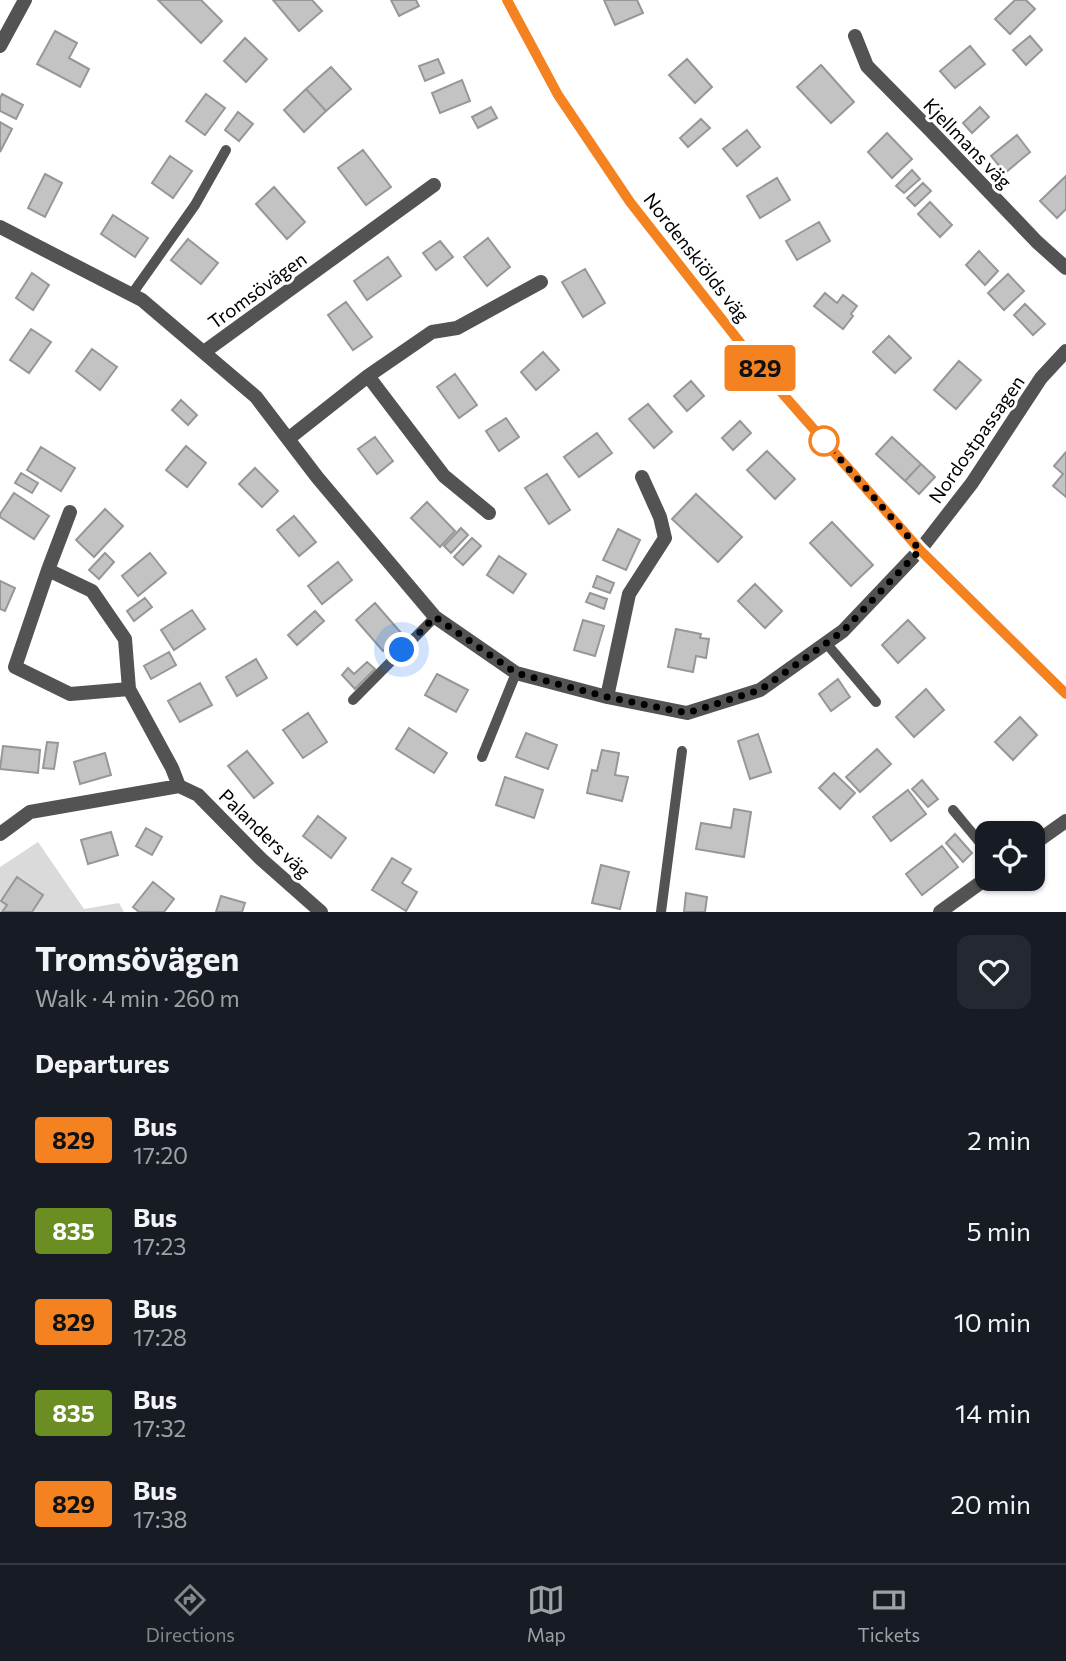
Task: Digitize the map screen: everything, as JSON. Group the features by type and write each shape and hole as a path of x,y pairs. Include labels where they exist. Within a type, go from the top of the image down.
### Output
{"street":[{"path":"0,46 25,0"},
{"name":"Nordenskiölds väg","path":"507,0 558,95 630,202 760,368 920,550 1066,694"},
{"name":"Kjellmans väg","path":"855,36 867,66 1037,242 1066,268"},
{"name":"Tromsövägen","path":"204,352 434,185"},
{"name":"Tromsövägen","path":"0,227 142,300 204,352 256,397 317,477 435,617 516,673 607,697 687,713 760,690 843,631 920,550"},
{"path":"288,439 368,376 432,332 457,328 541,282"},
{"name":"Nordostpassagen","path":"920,550 972,483 1041,378 1066,351"},
{"path":"368,376 444,476 489,513"},
{"path":"607,697 629,594 665,538 660,517 642,477"},
{"path":"70,512 15,667 70,694 129,689"},
{"path":"0,834 30,812 179,786 129,689 125,639 92,591 48,570"},
{"name":"Palanders väg","path":"179,786 198,795 261,859 321,912"},
{"path":"1045,836 1066,821"},
{"path":"940,912 975,887"}],"lane":[{"path":"132,294 195,205 226,150"},
{"path":"353,700 435,617"},
{"path":"826,643 876,702"},
{"path":"482,757 516,673"},
{"path":"661,912 682,751"},
{"path":"953,810 975,837"}],"shaded area":[{"path":"38,842 84,909 119,903 124,912 0,912 0,867"}],"building":[{"path":"158,0 201,0 222,21 201,43"},
{"path":"273,0 312,0 322,11 299,31"},
{"path":"391,0 416,0 419,6 399,16"},
{"path":"604,0 637,0 643,13 615,25"},
{"path":"1015,0 1026,0 1035,9 1010,34 995,19"},
{"path":"55,31 77,43 69,58 89,69 80,87 37,64"},
{"path":"1030,36 1042,50 1026,65 1013,50"},
{"path":"245,38 267,59 246,82 224,61"},
{"path":"970,46 985,64 955,88 940,71"},
{"path":"438,59 444,73 425,81 419,66"},
{"path":"687,59 712,87 695,103 669,75"},
{"path":"821,65 854,102 831,123 797,87"},
{"path":"331,67 351,89 326,111 306,89"},
{"path":"462,80 470,101 440,113 432,93"},
{"path":"306,89 326,111 304,132 284,110"},
{"path":"2,94 23,105 16,119 0,111"},
{"path":"206,94 225,108 205,135 186,121"},
{"path":"491,107 497,118 478,128 472,117"},
{"path":"980,107 989,117 972,133 963,123"},
{"path":"238,112 253,124 239,141 225,130"},
{"path":"701,119 710,128 688,147 680,138"},
{"path":"0,122 12,129 0,152"},
{"path":"747,130 760,147 737,166 723,149"},
{"path":"887,133 912,159 892,178 868,152"},
{"path":"1017,135 1030,152 1005,173 991,156"},
{"path":"363,150 391,187 366,205 338,168"},
{"path":"170,156 192,171 173,198 152,183"},
{"path":"912,170 920,179 904,193 896,186"},
{"path":"45,174 62,183 45,217 28,208"},
{"path":"1066,176 1066,209 1057,218 1040,201"},
{"path":"777,178 790,200 760,218 747,196"},
{"path":"923,183 931,191 915,206 907,198"},
{"path":"274,187 305,222 287,239 256,204"},
{"path":"930,202 952,225 940,237 918,214"},
{"path":"113,215 148,238 135,257 101,234"},
{"path":"819,222 830,241 797,260 786,241"},
{"path":"488,238 510,267 487,286 464,257"},
{"path":"188,239 218,263 201,284 171,260"},
{"path":"440,241 453,257 436,270 423,253"},
{"path":"979,251 998,271 985,285 966,265"},
{"path":"388,257 401,276 367,300 354,281"},
{"path":"585,269 605,303 583,317 562,282"},
{"path":"32,273 49,285 33,310 16,298"},
{"path":"1008,274 1024,291 1004,310 988,293"},
{"path":"825,293 837,303 843,295 857,306 843,329 814,306"},
{"path":"346,302 372,337 353,350 328,315"},
{"path":"1025,304 1045,324 1033,335 1014,315"},
{"path":"31,329 51,342 29,373 10,360"},
{"path":"889,336 911,358 895,373 873,352"},
{"path":"92,349 117,367 100,390 76,371"},
{"path":"543,352 559,370 536,390 521,372"},
{"path":"959,361 981,380 956,409 934,390"},
{"path":"455,374 477,405 459,418 437,387"},
{"path":"691,381 704,396 687,411 674,396"},
{"path":"181,400 197,415 188,425 172,410"},
{"path":"648,404 672,432 654,448 629,419"},
{"path":"506,418 519,437 499,451 486,431"},
{"path":"740,421 751,433 733,450 722,438"},
{"path":"597,433 612,453 579,477 564,457"},
{"path":"375,437 393,461 377,474 358,449"},
{"path":"892,437 921,464 905,481 876,454"},
{"path":"186,446 206,463 187,487 166,470"},
{"path":"41,447 75,468 61,491 27,470"},
{"path":"767,451 795,479 775,499 747,470"},
{"path":"1066,452 1066,497 1053,486 1063,474 1054,466"},
{"path":"921,464 935,477 919,494 905,481"},
{"path":"255,468 278,491 262,507 239,484"},
{"path":"21,473 38,483 32,493 15,483"},
{"path":"547,474 570,510 549,524 525,488"},
{"path":"14,493 49,516 34,539 0,517"},
{"path":"696,494 742,537 718,562 672,519"},
{"path":"427,502 455,531 440,547 411,518"},
{"path":"105,509 123,526 94,557 76,540"},
{"path":"294,516 316,542 299,556 277,530"},
{"path":"832,522 873,565 851,586 810,543"},
{"path":"461,528 468,535 451,553 444,546"},
{"path":"618,529 640,540 626,570 603,560"},
{"path":"472,538 481,546 463,565 454,557"},
{"path":"105,553 114,562 99,579 89,570"},
{"path":"150,553 166,573 138,596 122,576"},
{"path":"499,556 526,574 513,593 487,575"},
{"path":"338,562 352,580 322,604 308,586"},
{"path":"597,576 614,583 610,593 593,587"},
{"path":"0,581 15,588 5,611 0,609"},
{"path":"755,584 782,611 765,628 738,601"},
{"path":"590,593 607,599 604,609 586,602"},
{"path":"145,598 152,607 134,621 127,611"},
{"path":"375,603 402,634 383,651 356,620"},
{"path":"192,610 205,629 174,650 161,630"},
{"path":"315,611 324,621 297,645 288,635"},
{"path":"583,620 604,626 595,656 574,650"},
{"path":"908,620 925,638 898,663 882,645"},
{"path":"676,629 701,634 700,638 709,639 706,658 696,656 693,672 668,667"},
{"path":"169,652 176,665 151,679 144,666"},
{"path":"256,659 267,678 237,696 226,677"},
{"path":"367,662 375,669 355,689 342,675 348,668 354,674"},
{"path":"437,674 468,690 456,712 425,695"},
{"path":"838,679 850,697 831,711 819,694"},
{"path":"200,683 212,705 180,722 168,701"},
{"path":"926,689 944,710 914,737 896,717"},
{"path":"308,713 327,742 303,758 283,730"},
{"path":"1020,717 1037,735 1013,760 995,742"},
{"path":"409,728 447,753 434,773 396,749"},
{"path":"526,733 557,745 548,769 516,757"},
{"path":"758,734 771,772 750,779 738,741"},
{"path":"47,742 58,743 54,769 43,768"},
{"path":"3,746 40,750 38,773 0,769"},
{"path":"877,749 891,764 860,792 846,777"},
{"path":"602,750 619,753 615,775 628,777 622,801 587,793 592,770 597,771"},
{"path":"247,751 273,783 254,798 228,766"},
{"path":"105,753 111,775 80,784 74,762"},
{"path":"834,773 855,793 840,809 819,788"},
{"path":"505,777 543,790 534,818 496,805"},
{"path":"922,780 938,799 928,807 912,789"},
{"path":"908,790 926,814 891,841 873,817"},
{"path":"734,809 751,812 744,857 696,849 701,823 731,828"},
{"path":"318,816 346,838 331,858 303,836"},
{"path":"146,828 162,837 152,855 136,846"},
{"path":"111,832 118,855 88,864 81,840"},
{"path":"955,834 972,853 963,862 946,843"},
{"path":"942,846 958,867 922,895 906,874"},
{"path":"392,858 411,869 402,883 417,892 406,911 372,890"},
{"path":"601,865 629,872 620,909 592,903"},
{"path":"17,877 43,895 32,912 2,912 7,905 1,901"},
{"path":"153,882 174,899 164,912 139,912 133,907"},
{"path":"686,893 707,897 705,912 684,912"},
{"path":"221,896 245,903 242,912 216,912"}],"bus line":[{"name":"829","path":"507,0 558,95 630,202 760,368 920,550 1066,694"}],"route":[{"path":"402,650 435,617 516,673 607,697 687,713 760,690 843,631 920,550 819,435 824,441"}]}
